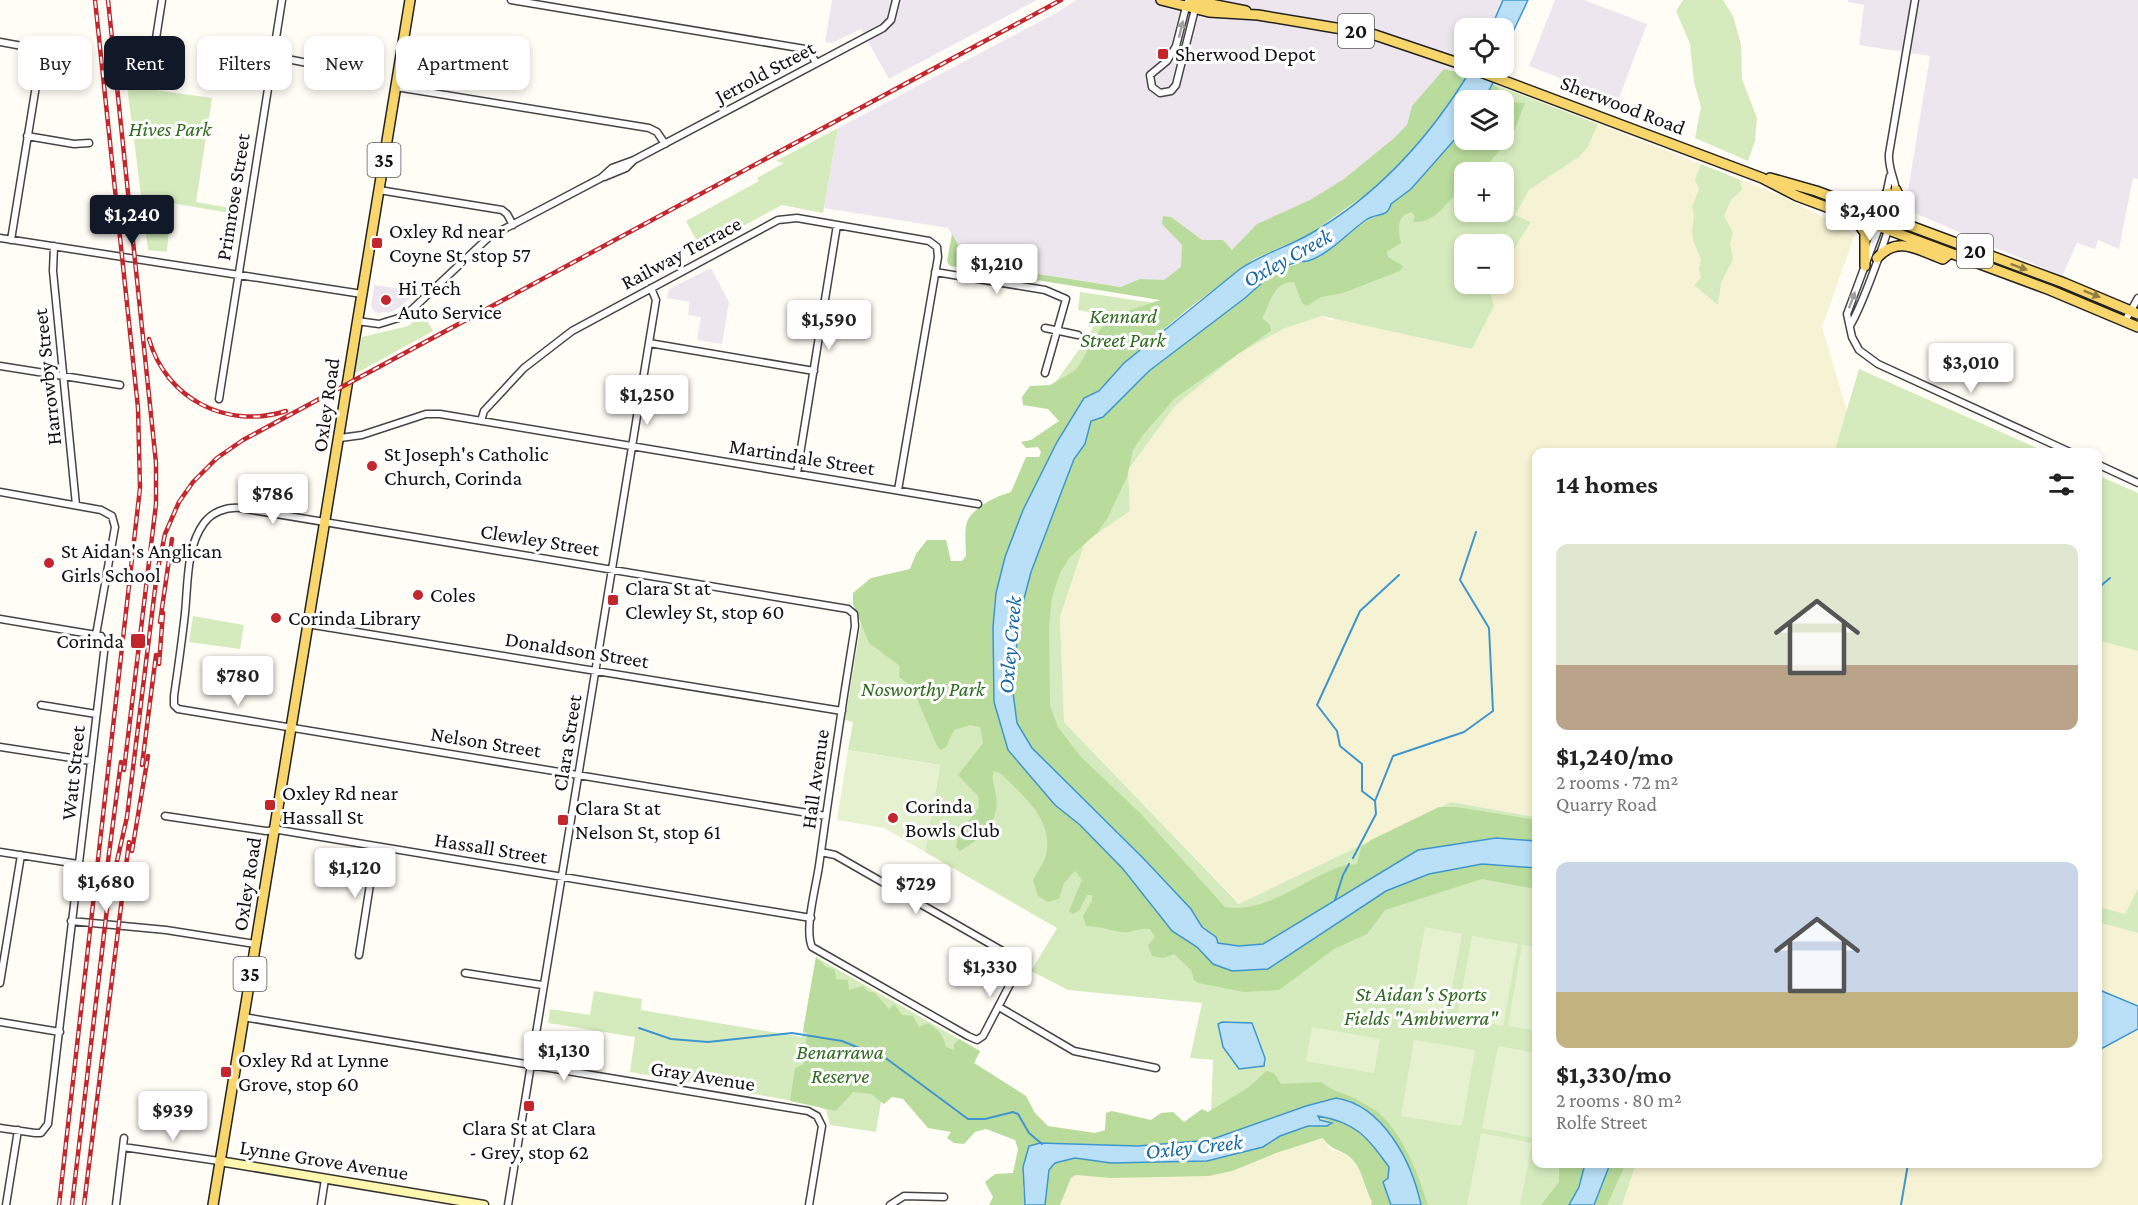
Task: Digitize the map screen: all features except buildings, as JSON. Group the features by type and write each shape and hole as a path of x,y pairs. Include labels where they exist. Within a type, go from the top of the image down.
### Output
{"main road":[{"name":"Oxley Road","path":"404,36 410,0"},
{"name":"20","path":"1161,0 1372,34 1454,62"},
{"name":"Sherwood Road","path":"1499,78 1762,178 1797,196 2138,327"},
{"name":"Oxley Road","path":"213,1205 396,87"},
{"name":"Sherwood Road","path":"1762,178 1792,183 1838,199 2134,312"},
{"path":"1838,199 1869,201 1883,198 1892,191 1901,198 1905,225"},
{"path":"1854,218 1865,233 1865,266"},
{"path":"1877,258 1888,247 1894,245 1903,245 1943,260 1949,254"}],"street":[{"path":"156,36 162,0"},
{"name":"Primrose Street","path":"276,36 282,0"},
{"path":"512,0 805,49 810,52 816,63"},
{"name":"Jerrold Street","path":"357,321 379,324 405,315 482,243 601,178 622,170 634,160 888,24 896,0"},
{"path":"1850,326 1877,258 1892,191 1888,164 1915,0"},
{"path":"1191,4 1176,85 1171,91 1160,93 1152,87 1150,75 1167,61 1176,46 1191,4"},
{"path":"0,42 30,47 38,53 40,62 11,240"},
{"name":"Primrose Street","path":"219,399 267,90"},
{"path":"415,90 649,128 657,132 665,144"},
{"path":"27,136 74,144 89,143"},
{"path":"379,190 502,210 513,225"},
{"name":"Railway Terrace","path":"481,421 484,411 530,362 580,326 783,218 797,218 929,241 935,245 938,253 935,272"},
{"path":"797,473 837,225"},
{"path":"1883,229 1865,266 1847,314 1852,337 1859,350 1878,364 2061,448"},
{"path":"0,238 362,294"},
{"name":"Harrowby Street","path":"54,246 53,272 76,505"},
{"path":"898,490 935,272 1045,290 1066,299 1045,373"},
{"name":"Clara Street","path":"508,1205 542,985 656,300 651,288"},
{"path":"2126,321 2134,312 2138,298"},
{"path":"1045,328 1078,335"},
{"path":"649,344 814,371"},
{"path":"0,366 120,385"},
{"name":"Martindale Street","path":"340,438 362,435 430,413 978,504"},
{"path":"2102,466 2138,483"},
{"path":"0,492 107,511 115,521 96,635 0,619"},
{"name":"Clewley Street","path":"176,707 174,696 192,552 204,523 219,511 240,508 848,609 854,614"},
{"name":"Hall Avenue","path":"854,614 855,626 809,940 812,948 977,1040 983,1036 999,1007"},
{"name":"Donaldson Street","path":"307,624 595,669 842,711"},
{"name":"Watt Street","path":"18,1130 41,1133 48,1124 105,644 101,636 96,635"},
{"path":"41,705 96,714"},
{"name":"Nelson Street","path":"176,707 826,816"},
{"path":"0,747 92,761"},
{"name":"Hassall Street","path":"165,816 376,846 811,918"},
{"path":"359,955 376,846"},
{"path":"0,852 78,864"},
{"path":"821,852 835,855 1013,957 1020,965 999,1007 1074,1051 1156,1068"},
{"path":"0,983 21,855"},
{"path":"71,921 166,930 255,944"},
{"path":"465,973 542,985"},
{"name":"Gray Avenue","path":"243,1017 808,1111 817,1116 822,1126 808,1205"},
{"path":"0,1022 60,1032"},
{"path":"0,1128 18,1130 6,1205"},
{"path":"116,1205 124,1138"},
{"name":"Lynne Grove Avenue","path":"123,1147 484,1205"},
{"path":"321,1205 325,1179"},
{"path":"890,1205 904,1196 944,1197"}],"shaded area":[{"path":"832,0 1037,0 889,79 861,29 832,43 825,42"},
{"path":"1076,0 1503,0 1495,18 1454,18 1454,78 1466,78 1458,90 1454,90 1454,95 1386,180 1154,292 969,263 948,228 824,208 838,128 1056,13"},
{"path":"1555,0 1584,0 1647,24 1618,101 1529,66"},
{"path":"1848,0 2138,0 2138,179 2133,178 2119,249 2098,240 2095,249 2077,243 2062,276 1905,209 1930,56 1859,45 1864,5 1848,2"},
{"path":"1598,124 1782,196 1855,234 1822,327 1847,411 1836,448 1532,448 1532,816 1451,802 1240,904 1064,722 1060,617 1085,542 1130,511 1128,470 1175,406 1238,354 1283,329 1322,316 1331,320 1468,294 1514,294 1514,249 1531,222 1514,215 1529,190 1579,157 1588,147"},
{"path":"711,268 729,302 722,344 697,340 701,317 688,315 690,302 667,298 669,289"},
{"path":"374,285 416,291 403,305 392,312 375,313 371,307"},
{"path":"2102,641 2138,651 2138,888 2125,914 2102,907"},
{"path":"2102,923 2138,933 2138,1205 1622,1205 1635,1168 2102,1168"},
{"path":"1324,1138 1329,1148 1349,1156 1364,1174 1366,1191 1373,1201 1371,1205 1060,1205 1071,1178 1076,1175 1110,1178 1276,1153"}],"green space":[{"path":"1683,0 1723,0 1733,16 1741,44 1742,79 1757,118 1755,141 1748,161 1695,138 1701,107 1694,82 1690,44 1676,11"},
{"name":"Nosworthy Park","path":"1444,69 1454,72 1454,78 1466,78 1458,90 1454,90 1454,95 1418,147 1386,180 1310,234 1254,259 1189,308 1124,363 1099,392 1084,398 1023,510 1005,557 996,593 993,627 994,702 1008,750 1055,805 1080,825 1123,869 1172,931 1197,947 1213,964 1268,969 1386,891 1429,874 1482,864 1532,868 1532,888 1482,879 1385,910 1367,934 1334,949 1279,990 1244,992 1198,983 1194,980 1191,970 1174,954 1163,958 1152,956 1148,945 1155,937 1150,929 1124,932 1086,926 1083,916 1092,901 1092,895 1087,895 1079,911 1073,914 1069,911 1082,880 1075,871 1064,883 1059,899 1048,902 1038,896 1033,880 1046,855 1045,830 1034,809 1000,773 994,771 993,774 997,804 988,828 960,851 956,847 958,835 979,807 978,796 958,775 983,743 980,727 970,725 954,730 946,747 941,750 937,746 912,687 899,677 900,666 869,643 853,604 853,593 871,578 910,569 916,554 927,540 946,540 951,561 962,561 966,556 966,530 970,517 986,503 1011,492 1026,457 1039,457 1041,452 1038,447 1026,448 1021,442 1031,440 1059,421 1048,409 1023,405 1022,397 1030,386 1050,385 1076,370 1107,318 1160,300 950,266 947,261 952,234 969,263 1121,287 1140,279 1164,280 1181,267 1182,245 1162,224 1163,216 1171,217 1202,240 1223,240 1232,250 1257,224 1310,200 1344,179 1407,125 1412,106"},
{"path":"1493,84 1509,90 1490,90"},
{"path":"1493,84 1500,90 1490,90"},
{"name":"Hives Park","path":"128,90 155,90 212,98 196,202 237,209 236,214 171,203 167,252 148,250"},
{"path":"1514,92 1598,124 1588,147 1579,157 1529,190 1515,215 1531,222 1514,249 1514,234 1454,234 1454,294 1490,294 1494,306 1472,349 1322,316 1283,329 1238,354 1175,406 1128,470 1130,511 1085,542 1060,617 1064,722 1239,904 1451,802 1532,816 1532,841 1496,838 1263,944 1052,769 1016,653 1091,421 1454,148 1454,150 1514,150"},
{"path":"1514,102 1525,103 1514,131"},
{"path":"838,128 823,213 782,205 701,249 686,221 759,181 757,178 784,163 776,161"},
{"path":"1454,140 1454,150 1500,150 1490,162 1454,162 1454,196 1436,215 1430,219 1413,222 1415,217 1412,212 1403,216 1399,224 1401,243 1387,252 1388,257 1403,266 1400,271 1343,293 1321,297 1307,306 1302,303 1294,282 1281,285 1273,294 1262,318 1270,325 1271,331 1175,398 1143,435 1133,450 1127,477 1108,517 1098,532 1070,557 1060,573 1052,597 1049,627 1050,706 1058,727 1080,756 1141,814 1225,907 1254,906 1334,869 1357,864 1361,847 1371,840 1439,807 1457,807 1532,819 1532,841 1496,838 1418,850 1263,944 1239,946 1218,943 1216,937 1202,927 1191,909 1032,748 1017,723 1010,670 1016,653 1019,618 1031,572 1074,459 1085,444 1091,421 1103,416 1149,371 1245,298 1264,281 1272,270 1297,264 1330,248 1355,229 1389,211 1391,204 1411,189"},
{"path":"1701,164 1740,180 1742,190 1731,200 1724,216 1733,233 1730,243 1733,259 1721,283 1718,305 1694,285 1701,278 1699,269 1701,259 1692,234 1694,217 1692,207 1699,189 1695,180"},
{"name":"Kennard Street Park","path":"1080,292 1189,308 1055,383 1090,334 1098,314 1078,310"},
{"path":"424,314 433,331 353,375 362,337 408,326"},
{"path":"1859,369 2037,448 1835,448"},
{"path":"2102,477 2138,493 2138,651 2102,641"},
{"name":"St Aidan's Sports Fields \"Ambiwerra\"","path":"864,605 993,627 1172,931 1386,891 1532,869 1532,1168 1583,1168 1569,1205 1421,1205 1389,1134 1210,1140 1213,1060 1190,1058 1202,1003 1068,990 1031,971 1057,928 925,852 940,765 848,750 853,722 845,720"},
{"path":"193,616 244,625 240,649 189,642"},
{"path":"848,750 940,765 925,852 884,828 837,820"},
{"path":"2138,888 2138,933 2102,923 2102,907 2125,914"},
{"path":"1425,927 1462,934 1447,1015 1410,1009"},
{"path":"1472,936 1518,944 1503,1026 1457,1018"},
{"path":"1522,945 1532,946 1532,1030 1508,1026"},
{"name":"Benarrawa Reserve","path":"816,957 980,1051 974,1063 1026,1096 1018,1114 888,1060 876,1132 830,1125 826,1110 816,1105 630,1072 635,1037 548,1023 550,1009 590,1015 594,991 642,999 641,1010 802,1037"},
{"path":"816,957 825,966 835,970 836,979 848,980 849,990 863,986 869,992 874,992 889,1009 894,1004 902,1015 913,1016 919,1027 928,1023 940,1033 946,1047 954,1050 954,1044 959,1039 980,1051 974,1063 1026,1096 1035,1113 1048,1126 1095,1133 1105,1130 1106,1113 1112,1111 1151,1120 1161,1113 1173,1112 1184,1122 1202,1109 1208,1112 1249,1087 1266,1071 1274,1073 1281,1084 1321,1082 1373,1109 1390,1124 1410,1157 1428,1205 1421,1205 1406,1162 1376,1118 1360,1105 1336,1098 1306,1106 1210,1140 1138,1146 1040,1143 1029,1147 1023,1188 1025,1205 989,1205 993,1197 985,1182 995,1174 1013,1173 1018,1149 1015,1140 986,1129 975,1132 964,1144 954,1143 947,1138 951,1132 928,1128 903,1099 892,1097 884,1104 871,1094 853,1092 836,1111 790,1101 795,1068 804,1064 799,1052 806,1043 807,1033 803,1031"},
{"path":"1312,1027 1380,1039 1374,1073 1306,1061"},
{"path":"1414,1040 1475,1050 1462,1126 1401,1116"},
{"path":"1498,1046 1532,1052 1532,1138 1482,1128"},
{"path":"1317,1116 1341,1122 1359,1132 1373,1147 1389,1167 1388,1178 1383,1182 1391,1205 1371,1205 1372,1201 1355,1163 1347,1155 1329,1145 1323,1138 1276,1153 1232,1171 1209,1176 1110,1178 1076,1175 1071,1178 1060,1205 1045,1205 1049,1170 1055,1163 1075,1158 1111,1163 1207,1161 1263,1147 1280,1136 1308,1126 1327,1126 1331,1122"},
{"path":"1481,1133 1532,1143 1520,1205 1467,1205"},
{"path":"1559,1168 1584,1168 1579,1187 1569,1205 1541,1205 1559,1182"},
{"path":"1608,1168 1635,1168 1622,1205 1594,1205"},
{"path":"1608,1168 1623,1168 1607,1205 1594,1205"}],"water":[{"path":"1503,0 1528,0 1514,29 1514,18 1495,18"},
{"name":"Oxley Creek","path":"1466,78 1495,78 1489,90 1458,90"},
{"name":"Oxley Creek","path":"1454,96 1454,140 1411,189 1391,204 1387,212 1366,220 1316,258 1272,270 1264,281 1245,298 1149,371 1103,417 1091,421 1085,444 1074,459 1031,572 1019,618 1016,653 1010,670 1017,723 1032,748 1144,859 1191,909 1202,927 1216,937 1218,943 1239,946 1263,944 1418,850 1496,838 1532,841 1532,868 1482,864 1429,874 1386,891 1268,969 1232,971 1213,964 1197,947 1172,931 1123,869 1080,825 1055,805 1008,750 994,702 993,627 996,593 1005,557 1023,510 1057,442 1084,398 1099,391 1124,363 1240,269 1310,234 1359,201 1402,162"},
{"path":"2102,991 2138,1006 2138,1029 2102,1048"},
{"path":"1222,1022 1252,1023 1265,1058 1264,1066 1239,1069 1223,1047 1218,1024"},
{"name":"Oxley Creek","path":"1336,1098 1353,1103 1368,1112 1393,1138 1411,1171 1421,1205 1391,1205 1383,1182 1388,1178 1389,1167 1374,1147 1360,1132 1342,1122 1318,1116 1320,1120 1332,1123 1327,1126 1308,1126 1280,1136 1263,1147 1207,1161 1111,1163 1075,1158 1055,1163 1049,1170 1045,1205 1025,1205 1023,1167 1029,1146 1040,1143 1138,1146 1210,1140 1306,1106"},
{"path":"1584,1168 1608,1168 1594,1205 1569,1205 1579,1187"}],"waterway":[{"path":"1353,858 1376,814 1375,801 1393,756 1464,732 1493,711 1489,628 1460,580 1476,532"},
{"path":"1375,801 1362,791 1362,764 1340,746 1337,731 1317,705 1360,611 1399,575"},
{"path":"2102,585 2110,578"},
{"path":"1335,900 1349,864"},
{"path":"639,1028 671,1039 708,1042 792,1033 842,1041 887,1059 968,1119 985,1119 1013,1112 1018,1114 1029,1133 1042,1144"},
{"path":"1901,1205 1907,1168"}],"railway":[{"path":"59,1205 140,488 138,408 95,0"},
{"path":"108,0 156,463 156,504 124,770"},
{"path":"108,901 127,817 157,573 165,534 179,502 193,482 217,458 243,440 1061,0"},
{"path":"149,339 157,360 169,378 184,393 202,405 242,416 264,416 286,411"},
{"path":"160,622 172,539"},
{"path":"159,664 163,613"},
{"path":"142,765 156,655"},
{"path":"132,851 148,756"},
{"path":"107,869 121,762"},
{"path":"84,1205 129,842"},
{"path":"72,1205 109,892"}],"place":[{"name":"Sherwood Depot","path":"1163,54"},
{"name":"Oxley Rd near Coyne St, stop 57","path":"377,243"},
{"name":"Hi Tech Auto Service","path":"386,300"},
{"name":"St Joseph's Catholic Church, Corinda","path":"372,466"},
{"name":"St Aidan's Anglican Girls School","path":"49,563"},
{"name":"Coles","path":"418,595"},
{"name":"Clara St at Clewley St, stop 60","path":"613,600"},
{"name":"Corinda Library","path":"276,618"},
{"name":"Corinda","path":"138,641"},
{"name":"Oxley Rd near Hassall St","path":"270,805"},
{"name":"Corinda Bowls Club","path":"893,818"},
{"name":"Clara St at Nelson St, stop 61","path":"563,820"},
{"name":"Oxley Rd at Lynne Grove, stop 60","path":"226,1072"},
{"name":"Clara St at Clara - Grey, stop 62","path":"529,1106"}]}
